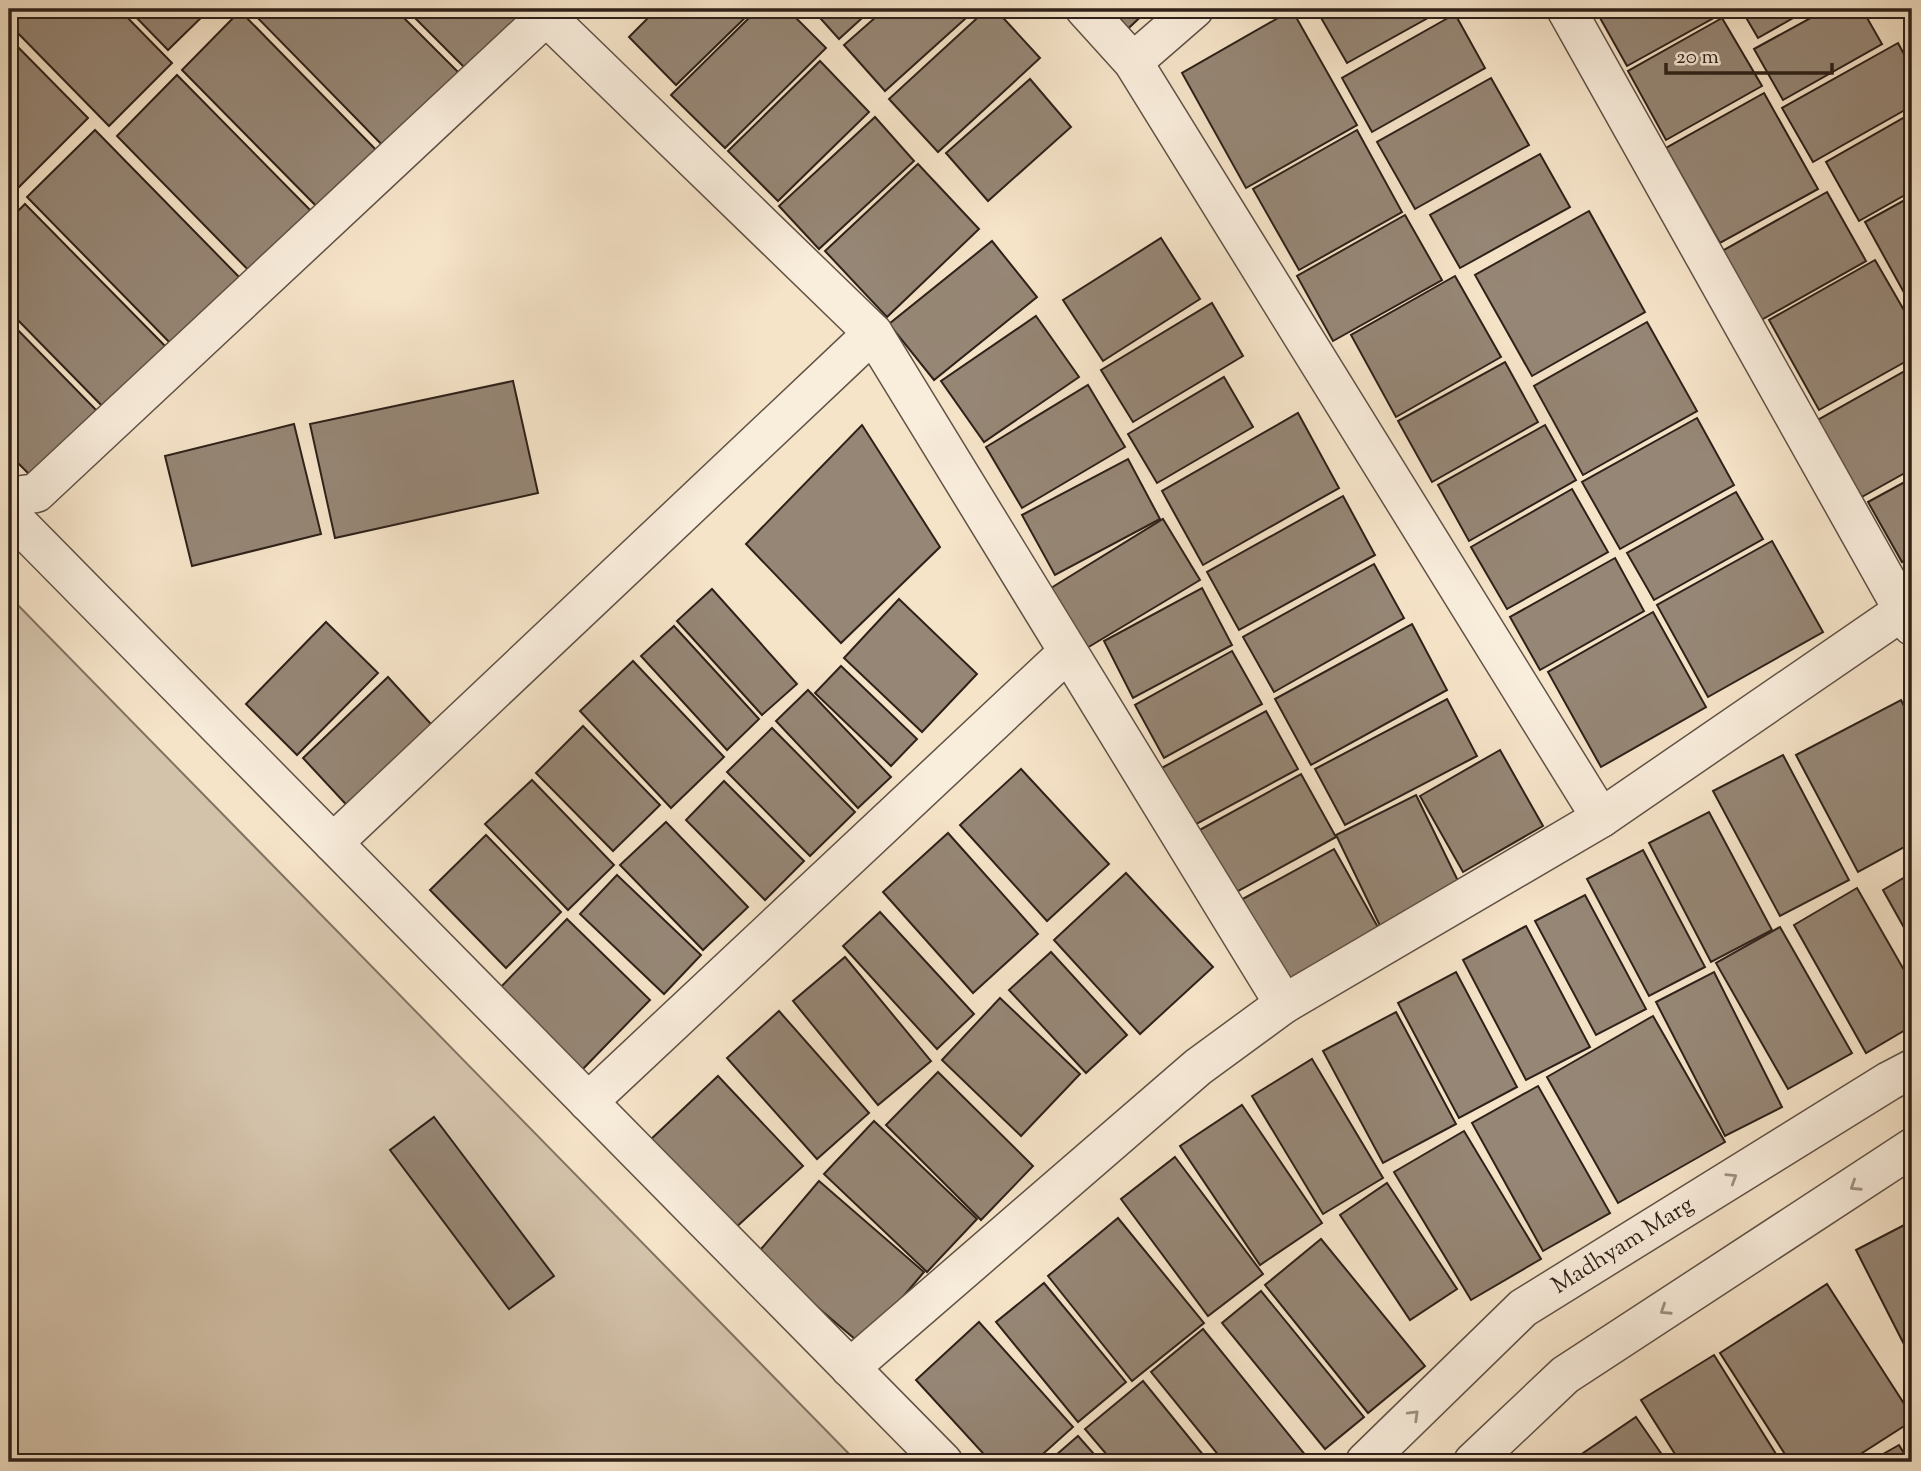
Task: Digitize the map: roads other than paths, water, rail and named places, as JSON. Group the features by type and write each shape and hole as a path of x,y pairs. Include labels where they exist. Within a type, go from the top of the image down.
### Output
{"street":[{"path":"1085,9 1133,62 1601,818"},
{"path":"1133,62 1194,9"},
{"path":"850,1368 1198,1067 1284,1004 1601,818 1908,618 1566,9"},
{"path":"9,497 36,493 550,12 873,333 1284,1004"},
{"path":"333,843 873,333"},
{"path":"9,514 943,1462"},
{"path":"588,1102 1068,652"},
{"name":"Madhyam Marg","path":"1365,1462 1523,1308 1912,1069"},
{"path":"1473,1462 1565,1375 1912,1148"}]}
